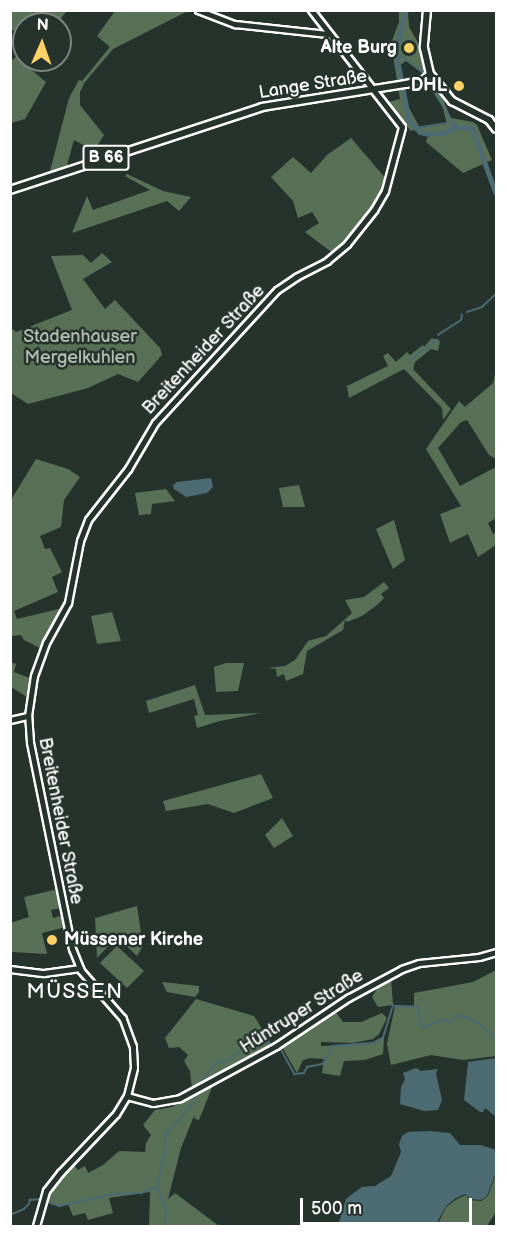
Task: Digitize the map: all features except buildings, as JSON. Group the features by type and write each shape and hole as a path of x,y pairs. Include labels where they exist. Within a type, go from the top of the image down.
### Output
{"main road":[{"path":"427,10 424,48 428,77 452,100 489,120 496,129"},
{"name":"Lange Straße","path":"10,190 271,105 397,86 428,77"}],"street":[{"path":"198,10 235,24 329,34"},
{"path":"311,10 372,90 383,101"},
{"path":"382,88 379,94 383,101"},
{"name":"Breitenheider Straße","path":"80,968 72,949 43,811 31,752 28,716 31,687 38,663 68,603 80,541 88,520 128,469 154,423 273,294 290,280 337,254 358,231 385,191 402,127 383,101"},
{"path":"10,720 28,716"},
{"name":"Hüntruper Straße","path":"127,1096 153,1103 180,1098 269,1050 348,998 402,969 419,963 479,957 496,952"},
{"path":"10,969 44,973 80,968 114,1006 130,1033 134,1068 127,1096 105,1128 52,1183 40,1207 36,1227"}],"green space":[{"path":"11,11 67,11 12,12 12,30"},
{"path":"115,11 188,11 113,49 85,82 80,92 80,105 104,135 94,151 74,140 66,169 49,175 69,98 79,80 82,81 110,47 97,36"},
{"path":"399,11 408,11 409,27 420,46 425,70 424,74 406,61 400,65 407,104 420,128 447,124 442,105 426,81 442,97 451,118 473,122 477,125 492,160 463,173 426,142 428,136 411,131 385,103 400,99 391,43 399,22"},
{"path":"11,61 12,72 34,72 46,82 25,119 11,123"},
{"path":"351,138 387,180 371,212 334,254 305,232 319,223 312,212 298,218 293,201 271,177 293,157 311,173 327,155"},
{"path":"127,174 163,191 191,197 179,211 167,201 72,233 87,196 93,210 150,190 125,176"},
{"name":"Stadenhauser Mergelkuhlen","path":"102,253 112,262 83,279 105,309 115,300 160,348 162,355 138,382 118,374 88,388 28,404 11,393 11,328 16,332 72,310 51,256 83,255 91,263"},
{"path":"432,338 440,341 438,351 431,349 415,362 413,369 451,409 443,420 442,408 404,369 349,398 347,386 388,366 383,356 388,353 396,362 407,352 410,355 423,345 424,347"},
{"path":"496,369 496,459 489,455 467,420 461,422 438,448 460,486 496,467 496,518 488,523 493,534 496,532 496,545 478,557 468,534 450,543 440,514 461,506 426,449 459,401 465,407 493,383"},
{"path":"36,459 68,469 80,477 64,500 61,527 40,536 45,549 50,548 62,572 52,577 58,592 14,611 17,619 63,608 40,648 24,640 21,635 12,636 10,639 11,500"},
{"path":"299,485 305,507 283,507 279,488"},
{"path":"166,489 175,501 152,504 151,514 139,515 135,493"},
{"path":"394,520 405,560 393,569 376,529"},
{"path":"384,582 389,588 381,594 384,598 377,605 362,616 347,622 345,620 343,630 307,651 303,674 286,681 284,674 277,677 276,669 268,668 285,666 295,660 308,641 326,636 352,613 345,600 364,597"},
{"path":"112,612 121,641 97,644 91,616"},
{"path":"10,662 16,664 14,672 32,679 27,697 11,687"},
{"path":"226,663 244,663 238,691 216,692 214,667"},
{"path":"195,685 205,715 261,713 197,728 194,716 198,715 194,699 149,713 146,701"},
{"path":"261,774 273,798 234,813 208,804 166,811 163,801"},
{"path":"282,818 293,836 274,848 265,835"},
{"path":"54,890 58,892 62,908 51,910 53,918 63,915 66,927 42,933 47,954 12,952 10,923 29,917 24,897"},
{"path":"137,906 143,946 137,956 117,937 97,958 95,918"},
{"path":"117,946 144,971 127,988 100,963"},
{"path":"496,970 496,1056 463,1060 431,1055 391,1065 387,1044 395,1006 414,1006 414,993 473,982"},
{"path":"391,978 393,1005 378,1007 372,997 381,982"},
{"path":"162,982 199,986 199,992 195,997 167,992"},
{"path":"196,999 254,1016 272,1045 192,1089 190,1071 184,1061 188,1055 179,1047 169,1048 165,1038"},
{"path":"335,1011 343,1022 361,1022 382,1013 387,1018 379,1034 373,1039 353,1043 321,1042 321,1046 373,1044 384,1038 383,1054 365,1060 344,1061 340,1076 322,1073 324,1059 310,1058 303,1060 297,1073 282,1047"},
{"path":"213,1085 199,1120 194,1116 181,1148 168,1199 175,1193 219,1226 149,1226 150,1192 109,1198 113,1213 88,1220 85,1213 73,1216 68,1204 58,1206 45,1200 57,1180 72,1163 78,1170 85,1166 88,1173 103,1165 119,1151 145,1152 146,1143 151,1135 143,1125 155,1110 172,1107"},
{"path":"496,1174 496,1212 487,1226 437,1226 446,1207 457,1199 466,1195 470,1200 481,1201 488,1196"}],"water":[{"path":"211,478 213,487 207,493 186,497 174,489 173,485 177,482"},
{"path":"496,1058 495,1116 485,1108 483,1112 480,1112 464,1100 468,1062"},
{"path":"416,1068 421,1071 438,1069 436,1074 442,1100 438,1110 424,1111 400,1104 401,1087 405,1079 403,1073"},
{"path":"408,1132 450,1133 460,1145 481,1145 496,1150 496,1172 487,1196 481,1200 471,1199 465,1194 456,1198 446,1206 435,1226 338,1226 346,1199 362,1187 375,1186 391,1176 401,1152 399,1144 402,1136"}],"waterway":[{"path":"406,10 396,52 409,120 420,132 429,134 441,134 456,127 472,128 496,193"},
{"path":"396,52 424,73"},
{"path":"428,81 456,127"},
{"path":"416,128 449,123 455,127"},
{"path":"467,312 482,307 496,294"},
{"path":"438,335 461,320 462,315"},
{"path":"410,360 437,340"},
{"path":"281,1049 295,1074 304,1073 307,1067 323,1064 332,1046 373,1043 383,1038 393,1006"},
{"path":"395,1006 418,1007 422,1028 444,1019 449,1022 458,1015 474,1020 496,1037"},
{"path":"198,1086 216,1063 228,1061 246,1047 264,1042 271,1044"},
{"path":"194,1104 195,1094"},
{"path":"165,1208 157,1187 164,1154 165,1136 192,1105"},
{"path":"46,1201 59,1206 115,1194 141,1193 157,1187"},
{"path":"10,1215 24,1209 30,1200 40,1199"},
{"path":"164,1226 166,1209"}],"place":[{"name":"Alte Burg","path":"409,48"},
{"name":"DHL","path":"459,86"},
{"name":"Müssener Kirche","path":"52,940"}],"district":[{"name":"MÜSSEN","path":"75,992"}]}
